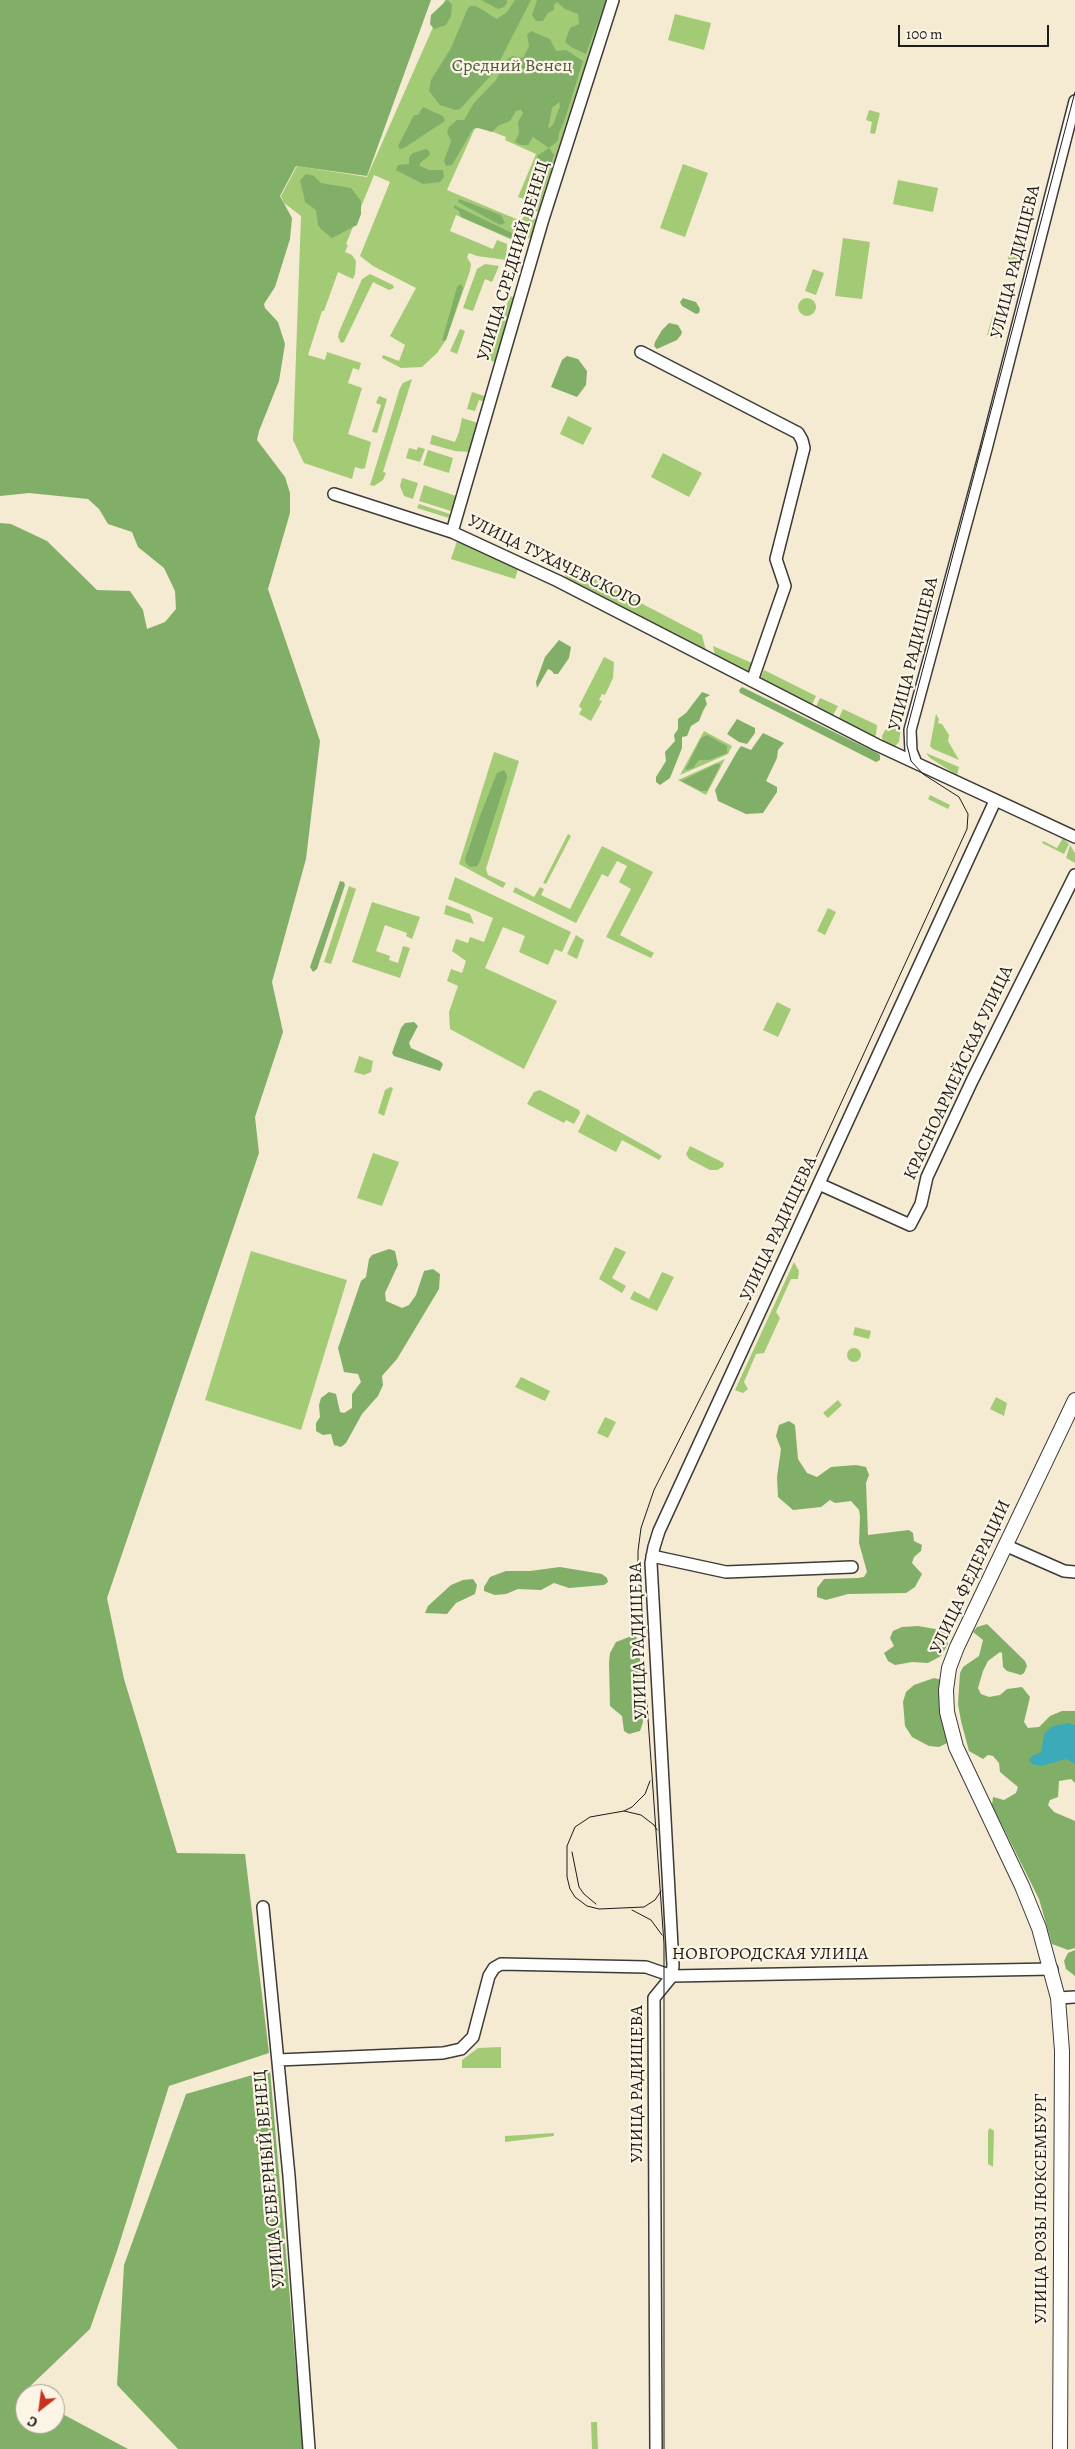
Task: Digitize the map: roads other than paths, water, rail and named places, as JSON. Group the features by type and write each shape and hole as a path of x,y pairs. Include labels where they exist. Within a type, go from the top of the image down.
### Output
{"main road":[{"name":"УЛИЦА ФЕДЕРАЦИИ","path":"1052,1969 1039,1928 1022,1886 956,1747 947,1712 946,1690 949,1668 956,1649 1007,1546 1075,1400"},
{"name":"УЛИЦА РОЗЫ ЛЮКСЕМБУРГ","path":"1052,1969 1058,1998 1062,2051 1060,2449"}],"street":[{"name":"УЛИЦА СРЕДНИЙ ВЕНЕЦ","path":"452,532 544,219 614,0"},
{"name":"УЛИЦА РАДИЩЕВА","path":"916,763 911,751 910,730 986,449 1075,101"},
{"path":"641,352 798,433 802,440 804,448 776,559 785,586 752,681"},
{"name":"УЛИЦА ТУХАЧЕВСКОГО","path":"334,494 452,532 558,581 916,763"},
{"path":"916,763 1075,837"},
{"name":"УЛИЦА РАДИЩЕВА","path":"656,2449 654,1998 672,1976 652,1556 659,1532 995,801"},
{"name":"КРАСНОАРМЕЙСКАЯ УЛИЦА","path":"819,1184 910,1225 920,1204 927,1177 972,1081 1075,875"},
{"path":"1007,1546 1064,1571 1075,1572"},
{"path":"652,1556 723,1572 852,1567"},
{"name":"УЛИЦА СЕВЕРНЫЙ ВЕНЕЦ","path":"263,1907 278,2060 309,2449"},
{"name":"НОВГОРОДСКАЯ УЛИЦА","path":"278,2060 443,2052 460,2049 473,2037 489,1976 494,1968 501,1964 646,1967 672,1976 1052,1969"},
{"path":"1058,1998 1075,1997"}],"water":[{"path":"1068,1723 1075,1725 1075,1764 1066,1759 1041,1766 1032,1764 1029,1760 1032,1756 1041,1752 1044,1734 1053,1726"}],"tram line":[{"path":"664,2449 664,1944 638,1578 638,1551 641,1528 654,1490 757,1286 967,829 968,814 959,797 923,774 911,761 907,745 907,729 1075,92"},
{"path":"650,1781 645,1794 632,1807 624,1811 590,1817 575,1827 567,1846 567,1877 570,1889 575,1897 587,1906 599,1909 644,1907 655,1900 661,1891"},
{"path":"624,1811 641,1815 654,1825 657,1830"},
{"path":"572,1852 579,1887 596,1904"},
{"path":"632,1910 651,1920 662,1935"}],"park label":[{"name":"Средний Венец","path":"512,67"}]}
